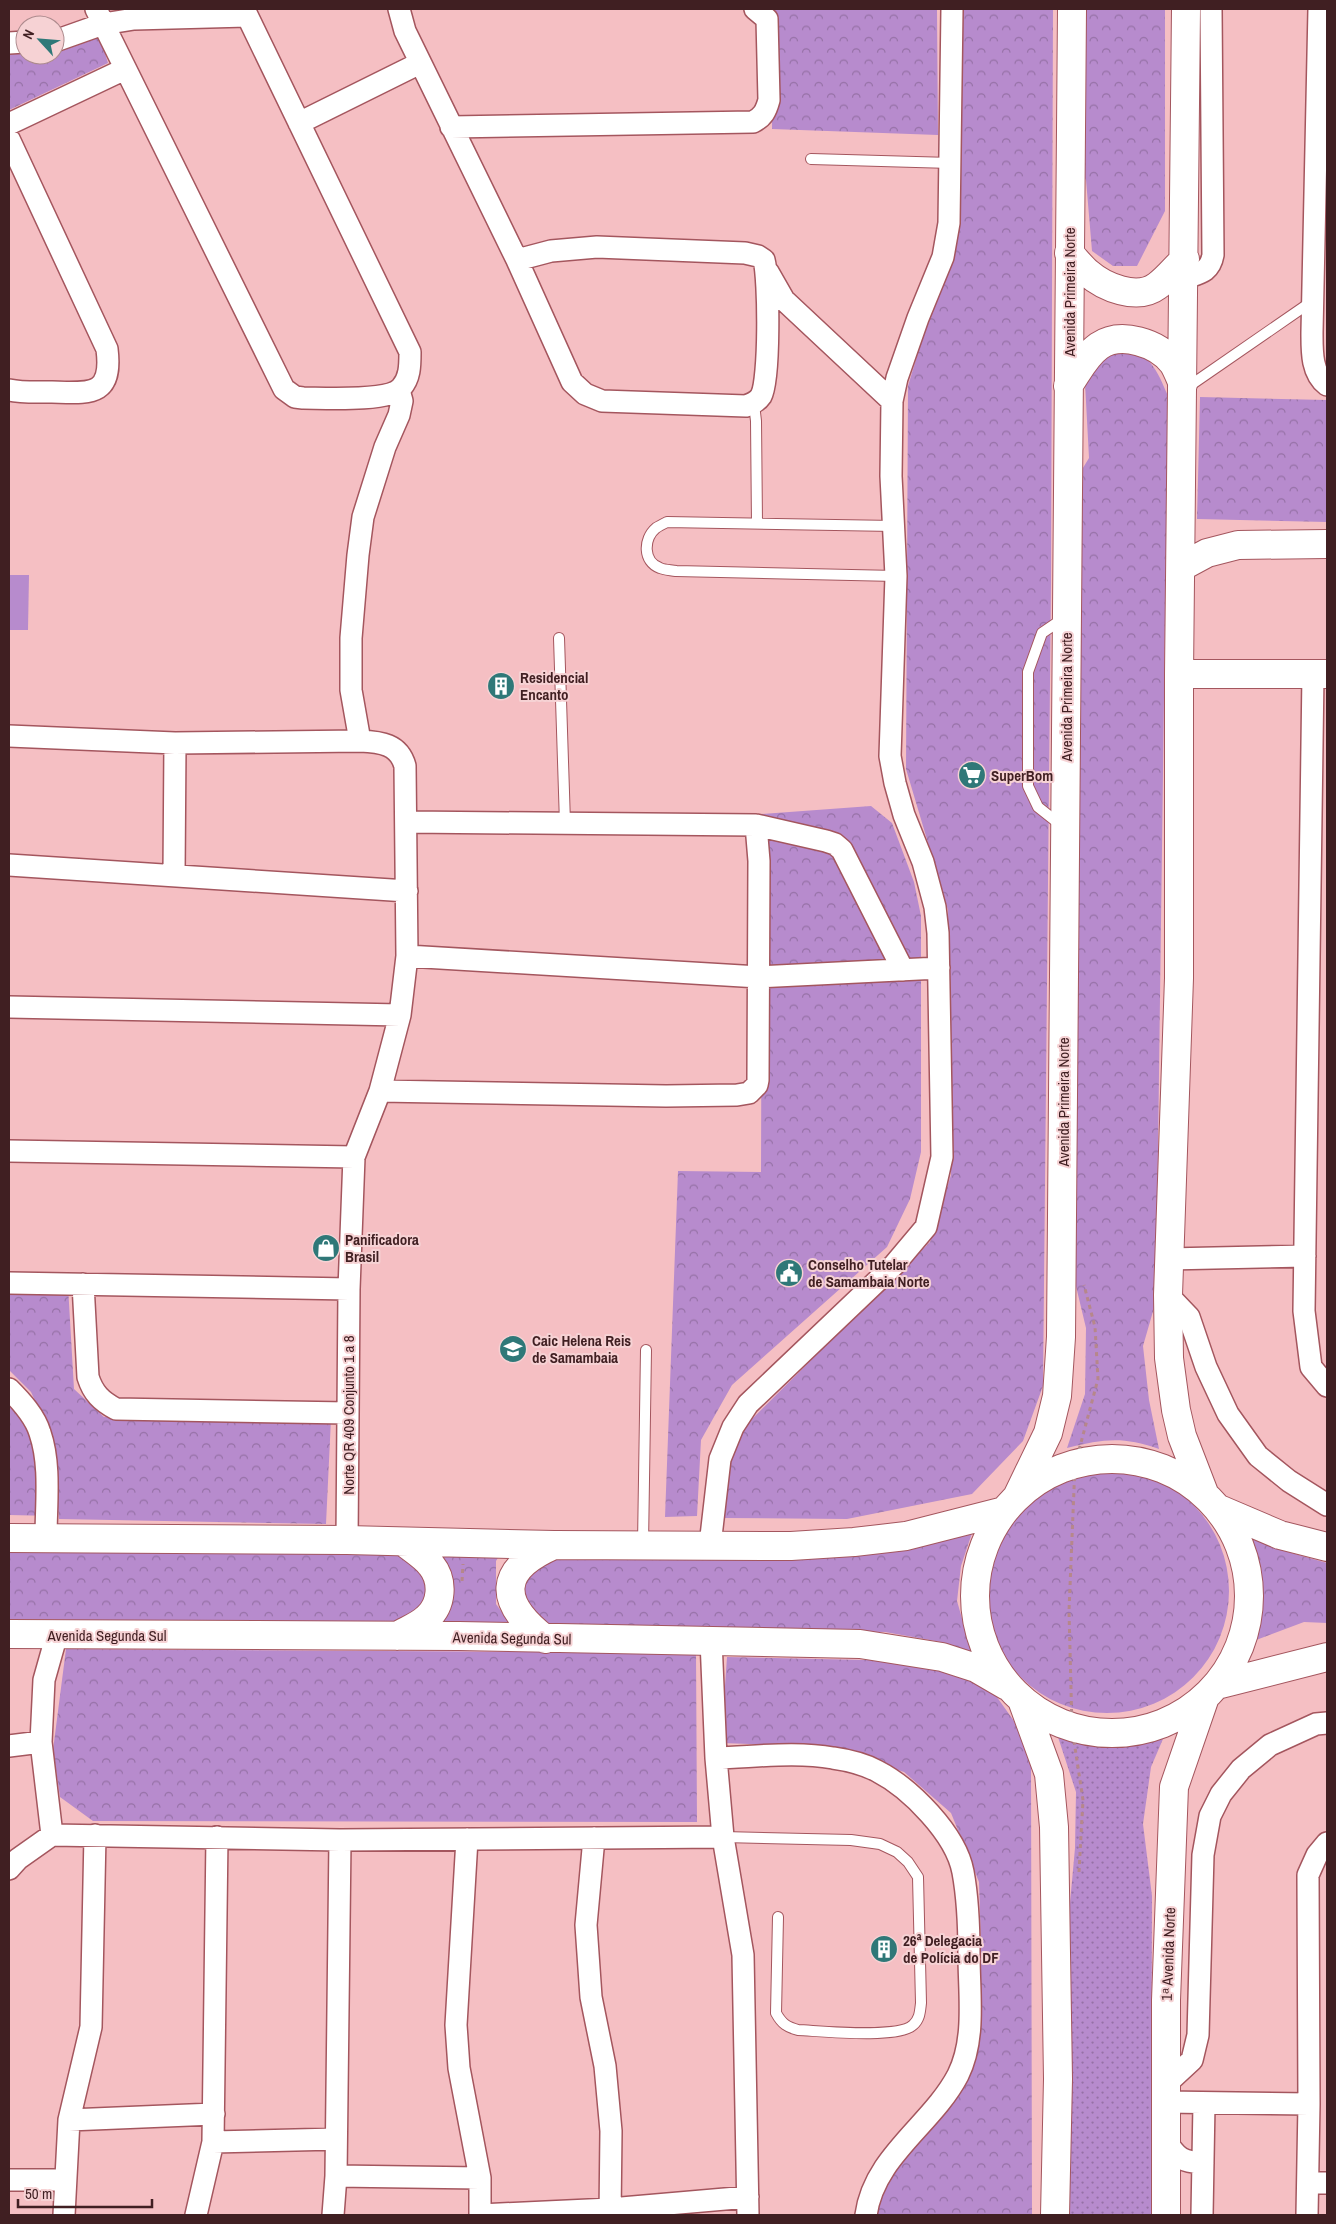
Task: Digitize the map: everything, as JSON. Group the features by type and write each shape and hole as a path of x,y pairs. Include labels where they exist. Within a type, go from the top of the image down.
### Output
{"main road":[{"name":"Avenida Primeira Norte","path":"1015,1693 987,1654 976,1618 976,1580 985,1544 1011,1504 1048,1433 1057,1396 1061,1337 1072,9"},
{"path":"1186,9 1185,269 1179,674 1179,978 1168,1259 1169,1358 1176,1410 1182,1436 1211,1501 1232,1529 1242,1551 1249,1597 1247,1621 1240,1644 1230,1665 1211,1691"},
{"path":"1069,253 1087,272 1101,282 1120,290 1138,293 1156,287 1185,269"},
{"path":"1068,386 1086,358 1100,346 1116,339 1138,341 1160,350 1173,363 1183,388"},
{"path":"1181,525 1238,545"},
{"path":"1181,567 1207,552 1238,545 1327,544"},
{"path":"1179,674 1320,674"},
{"path":"9,1538 347,1540 405,1543 643,1546 791,1546 854,1542 906,1536 1011,1504 1051,1473 1090,1460 1130,1459 1169,1471 1211,1501 1280,1534 1327,1547"},
{"path":"396,1637 427,1618 439,1599 440,1586 431,1565 405,1543"},
{"path":"544,1639 527,1625 513,1604 511,1585 516,1571 526,1560 554,1545"},
{"name":"Avenida Segunda Sul","path":"32,1634 711,1640 885,1646 942,1657 976,1668 1015,1693 1046,1717 1072,1728 1099,1733 1128,1733 1156,1726 1182,1714 1211,1691"},
{"path":"1211,1691 1327,1657"},
{"name":"1ᵃ Avenida Norte","path":"1166,2215 1166,1991 1174,1787 1211,1691"},
{"path":"1015,1693 1049,1774 1054,1827 1058,2079 1055,2215"}],"street":[{"path":"398,9 405,31 517,260 572,382 585,394 602,401 746,406 754,404 762,395 766,375 766,270 764,260 752,254 637,248 578,248 551,251 517,260"},
{"path":"710,1545 720,1459 733,1427 748,1404 894,1265 926,1227 936,1192 942,1157 939,968 935,907 923,862 904,815 890,756 896,576 891,476 892,401 897,378 918,318 943,256 949,223 952,9"},
{"path":"1185,269 1207,270 1211,265 1214,255 1211,9"},
{"path":"1319,9 1312,353 1316,370 1327,385"},
{"path":"451,127 753,122 761,118 769,100 768,32 766,19 761,10"},
{"path":"65,36 100,17 134,19 245,12 410,352 410,368 406,381 399,390 385,397 303,398 295,397 284,389 100,17"},
{"path":"299,123 420,63"},
{"path":"9,124 125,69"},
{"path":"9,139 107,349 109,365 107,375 102,384 88,393 9,390"},
{"path":"766,270 784,300 892,401"},
{"path":"9,736 175,743 360,742 351,690 351,638 358,556 363,517 385,447 399,415 402,401 399,390"},
{"path":"1320,674 1318,1042 1305,1256 1304,1311 1311,1367 1327,1386"},
{"name":"Norte QR 409 Conjunto 1 a 8","path":"347,1540 349,1289 354,1157 380,1091 400,1015 407,956 405,766 402,757 389,746 380,742 360,742"},
{"path":"174,875 175,743"},
{"path":"407,822 756,825 826,841 836,844 842,850 903,970"},
{"path":"380,1091 666,1096 737,1095 750,1093 758,1080 759,861 756,825"},
{"path":"9,865 407,891"},
{"path":"407,956 759,977 939,968"},
{"path":"9,1007 400,1015"},
{"path":"9,1151 354,1157"},
{"path":"1168,1259 1305,1256"},
{"path":"9,1283 349,1289"},
{"path":"83,1284 88,1377 91,1388 103,1402 116,1409 348,1413"},
{"path":"1168,1295 1189,1317 1206,1367 1228,1414 1258,1456 1290,1481 1327,1505"},
{"path":"9,1389 32,1416 40,1432 45,1457 46,1538"},
{"path":"32,1634 44,1680 41,1742 52,1835"},
{"path":"467,1839 456,2025 459,2068 480,2178 480,2215 748,2206 743,1955 722,1837 716,1758 711,1640"},
{"path":"1309,2104 1204,2104 1166,2093 1192,2060 1198,2035 1203,1855 1210,1816 1220,1794 1241,1769 1270,1745 1316,1724 1327,1724"},
{"path":"9,1746 41,1742"},
{"path":"716,1758 810,1755 833,1758 876,1770 893,1781 926,1808 949,1839 963,1871 969,1936 968,2048 958,2073 944,2099 888,2162 876,2180 868,2199 866,2215"},
{"path":"9,1869 18,1859 52,1835 96,1834 340,1840 722,1837"},
{"path":"64,2215 64,2180 69,2120 91,2027 96,1834"},
{"path":"196,2215 213,2142 217,1837"},
{"path":"594,1838 586,1925 591,1997 605,2066 611,2131 610,2212"},
{"path":"332,2215 336,2176 340,1840"},
{"path":"1308,2215 1318,2183 1309,2104 1308,1875 1317,1854 1327,1843"},
{"path":"1202,2215 1204,2104"},
{"path":"69,2120 214,2114"},
{"path":"213,2142 336,2139"},
{"path":"1166,2141 1174,2153 1187,2162 1203,2163"},
{"path":"336,2176 480,2178"},
{"path":"9,2180 64,2180"}],"lane":[{"path":"811,159 951,163"},
{"path":"1183,388 1312,302"},
{"path":"754,404 756,421 757,523"},
{"path":"894,526 667,522 655,529 648,539 646,550 649,561 659,568 676,571 896,576"},
{"path":"1065,829 1038,807 1028,786 1028,672 1042,633 1067,616"},
{"path":"559,638 565,823"},
{"path":"643,1546 646,1350"},
{"path":"722,1837 850,1840 880,1844 897,1852 908,1862 918,1877 921,2003 919,2016 914,2025 894,2033 798,2030 787,2027 781,2022 776,2013 778,1917"}],"green space":[{"path":"773,9 937,9 938,135 772,129"},
{"path":"961,9 1053,9 1051,582 1043,1386 1023,1441 972,1494 847,1519 721,1518 725,1464 741,1430 930,1242 951,1175 948,910 906,769 908,386 952,240"},
{"path":"1080,9 1165,9 1165,211 1137,266 1113,266 1092,251 1086,180 1079,170"},
{"path":"100,37 108,63 9,110 9,50 15,50 15,65 65,65 65,50"},
{"path":"1120,348 1139,354 1151,364 1156,370 1168,396 1156,1301 1143,1346 1149,1400 1159,1449 1134,1442 1113,1440 1067,1448 1085,1394 1086,1328 1074,1278 1075,481 1089,458 1085,383 1095,363"},
{"path":"1200,397 1327,400 1327,522 1197,519"},
{"path":"9,575 29,575 28,630 9,630"},
{"path":"871,806 892,823 914,882 921,916 921,1152 910,1199 887,1247 732,1385 701,1440 697,1516 665,1517 678,1171 761,1172 762,837 733,816"},
{"path":"9,1284 68,1286 74,1389 104,1417 331,1419 326,1524 59,1519 52,1437 31,1392 9,1370"},
{"path":"9,1378 27,1395 54,1516 9,1515"},
{"path":"1107,1469 1131,1471 1154,1478 1175,1490 1193,1505 1208,1523 1220,1544 1227,1567 1229,1591 1227,1615 1220,1638 1208,1659 1193,1677 1175,1692 1154,1704 1131,1711 1107,1713 1083,1711 1060,1704 1039,1692 1021,1677 1006,1659 994,1638 987,1615 985,1591 987,1567 994,1544 1006,1523 1021,1505 1039,1490 1060,1478 1083,1471"},
{"path":"974,1527 961,1566 957,1601 972,1653 941,1642 885,1632 536,1627 520,1603 521,1564 538,1548"},
{"path":"1247,1535 1288,1552 1327,1563 1327,1623 1304,1622 1243,1645 1248,1635 1260,1576"},
{"path":"508,1542 496,1561 496,1604 513,1628 425,1629 446,1602 424,1543"},
{"path":"396,1544 425,1569 428,1599 395,1625 9,1619 9,1551"},
{"path":"66,1649 696,1653 697,1822 93,1821 60,1797 53,1750"},
{"path":"727,1657 913,1661 989,1686 1014,1721 1031,1761 1032,2215 871,2215 871,2208 975,2042 981,1946 979,1882 951,1813 904,1772 828,1747 721,1743"},
{"path":"1057,1734 1121,1745 1163,1739 1151,1767 1143,1824 1152,1896 1151,2215 1062,2215 1066,1947 1075,1848 1076,1792"}],"place":[{"name":"Residencial Encanto","path":"501,686"},
{"name":"SuperBom","path":"972,775"},
{"name":"Panificadora Brasil","path":"326,1248"},
{"name":"Conselho Tutelar de Samambaia Norte","path":"789,1273"},
{"name":"Caic Helena Reis de Samambaia","path":"513,1349"},
{"name":"26ª Delegacia de Polícia do DF","path":"884,1949"}]}
